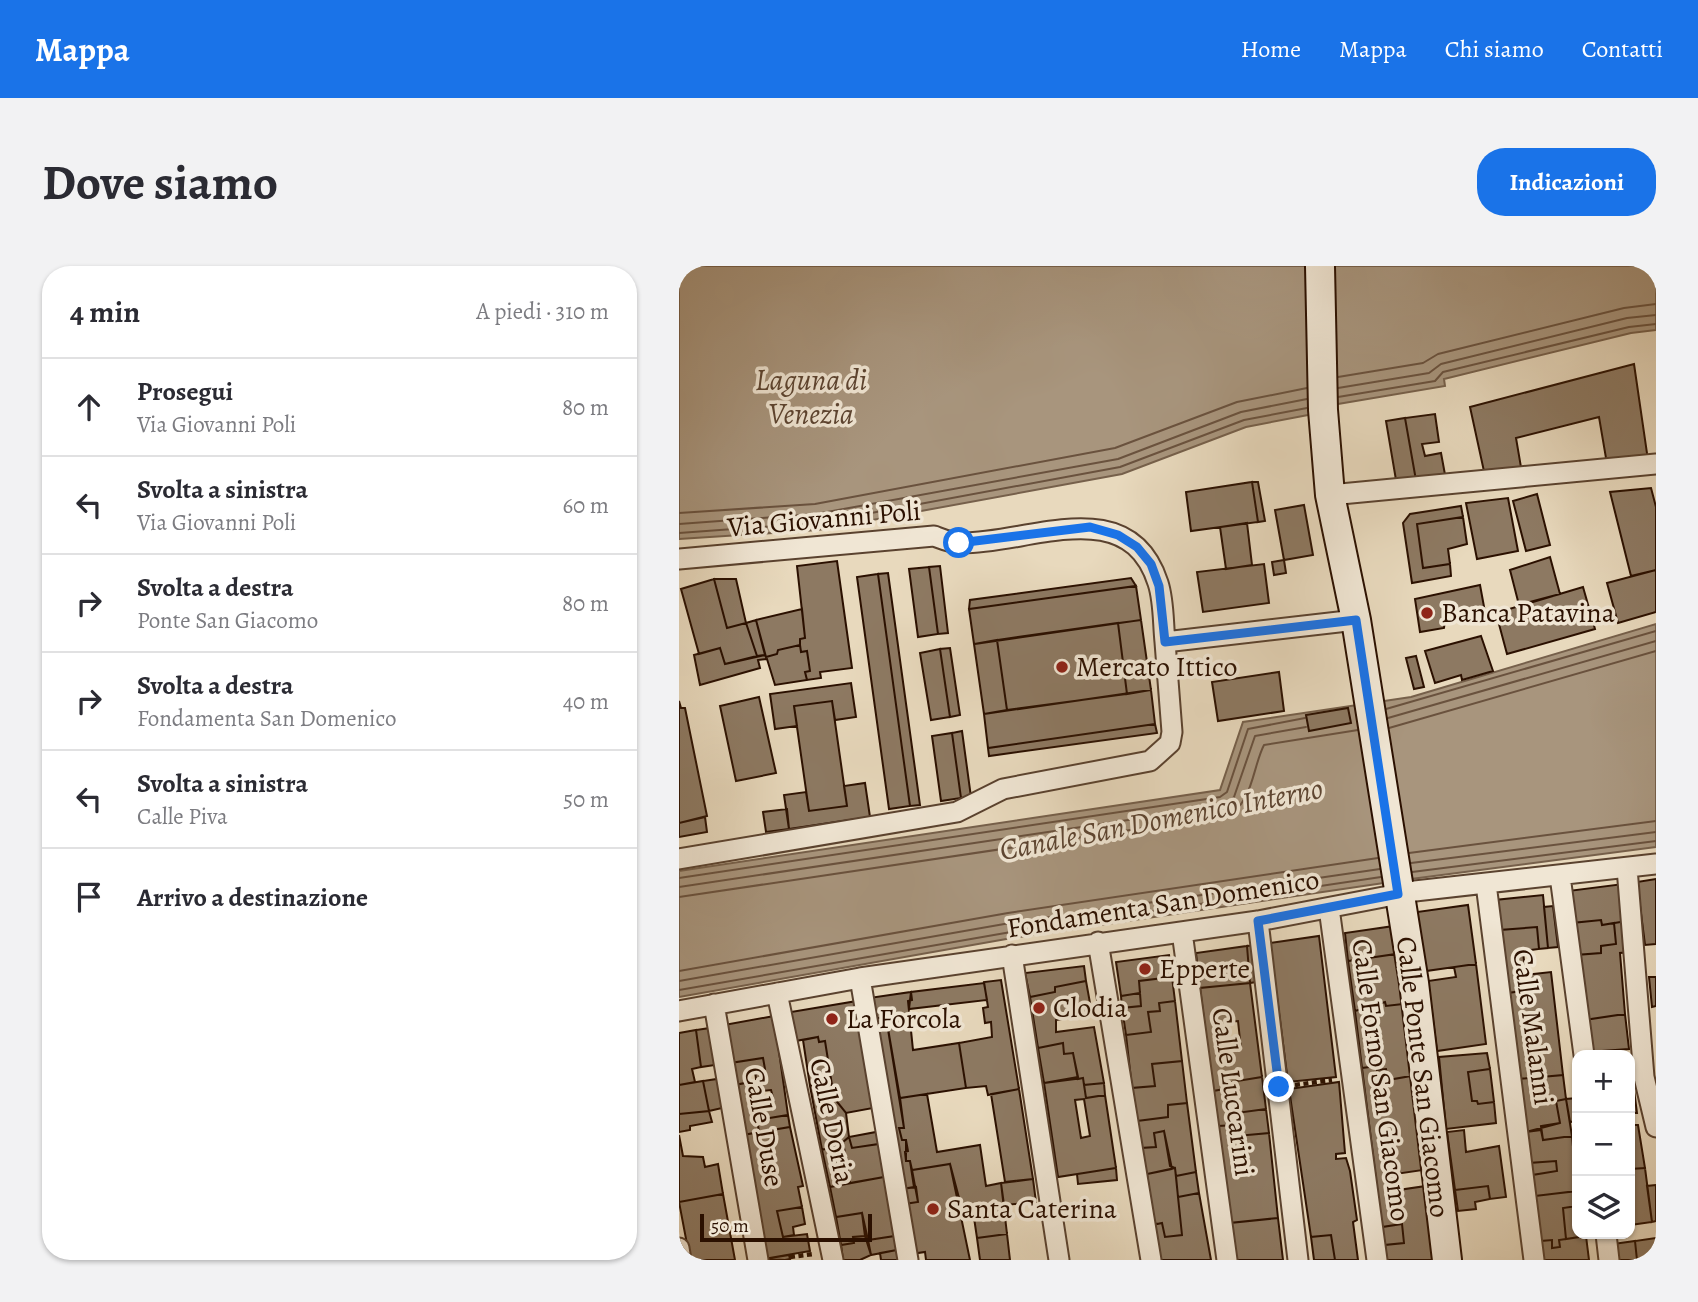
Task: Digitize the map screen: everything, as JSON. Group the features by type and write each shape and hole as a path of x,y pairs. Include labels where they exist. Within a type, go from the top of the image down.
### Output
{"street":[{"name":"Calle Ponte San Giacomo","path":"1319,266 1323,410 1330,495 1356,620 1414,983 1447,1260"},
{"path":"1330,495 1656,464"},
{"name":"Via Giovanni Poli","path":"679,559 934,536 959,543 1090,527 1118,535 1137,547 1151,564 1159,586 1172,732 1170,743 1150,761 1003,789 957,812 679,859"},
{"path":"1165,642 1356,620"},
{"name":"Fondamenta San Domenico","path":"679,1011 860,978 1258,921 1329,908 1398,889 1486,884 1656,864"},
{"path":"1627,868 1644,1077 1656,1127"},
{"path":"1560,876 1583,1050"},
{"name":"Calle Malanni","path":"1486,884 1534,1260"},
{"name":"Calle Forno San Giacomo","path":"1329,908 1377,1260"},
{"path":"1258,921 1298,1260"},
{"name":"Calle Luccarini","path":"1182,932 1227,1260"},
{"path":"1098,942 1151,1260"},
{"path":"1012,955 1059,1260"},
{"path":"860,978 908,1260"},
{"name":"Calle Doria","path":"777,993 833,1260"},
{"name":"Calle Duse","path":"714,1004 758,1260"},
{"path":"1607,1239 1609,1260"},
{"path":"679,1248 681,1260"}],"path":[{"path":"1279,1087 1354,1077"}],"water":[{"name":"Laguna di Venezia","path":"679,266 1656,266 1656,330 1631,333 1444,379 1445,386 1338,404 1308,415 1246,427 1122,474 818,530 679,539"},
{"name":"Canale San Domenico Interno","path":"1656,624 1656,847 1411,879 1012,938 679,997 679,871 1220,790 1243,722 1411,697"}],"building":[{"path":"1634,364 1648,460 1607,464 1599,417 1516,438 1522,473 1485,476 1470,407"},
{"path":"1435,414 1439,442 1422,444 1425,456 1441,453 1446,480 1417,486 1405,418"},
{"path":"1405,418 1417,486 1396,480 1386,421"},
{"path":"1252,482 1258,482 1265,521 1258,522"},
{"path":"1252,482 1258,522 1191,531 1186,492"},
{"path":"1651,488 1656,507 1656,570 1631,576 1610,492"},
{"path":"1537,494 1550,545 1526,551 1513,501"},
{"path":"1508,498 1518,551 1477,559 1466,503"},
{"path":"1304,505 1313,555 1284,560 1275,510"},
{"path":"1461,506 1463,517 1417,524 1423,568 1450,564 1451,576 1412,583 1403,523 1410,514"},
{"path":"1463,517 1467,544 1448,549 1450,564 1423,568 1417,524"},
{"path":"1247,523 1252,565 1226,569 1220,527"},
{"path":"1550,557 1560,594 1519,605 1510,570"},
{"path":"1284,560 1286,573 1274,575 1272,562"},
{"path":"837,561 852,668 820,672 821,678 807,680 805,672 810,671 807,651 801,652 800,645 800,639 805,638 797,566"},
{"path":"1264,564 1269,603 1203,612 1197,572"},
{"path":"940,566 948,633 938,634 929,567"},
{"path":"929,567 938,634 918,637 909,569"},
{"path":"1656,570 1656,612 1618,623 1607,583"},
{"path":"888,573 920,805 910,806 878,574"},
{"path":"878,574 910,806 889,809 857,577"},
{"path":"1131,578 1136,586 969,609 970,600"},
{"path":"714,579 736,579 746,623 727,628"},
{"path":"714,579 727,628 746,623 757,656 725,664 720,648 699,654 681,589"},
{"path":"1480,585 1485,612 1445,620 1444,628 1420,632 1415,599"},
{"path":"1136,586 1141,620 974,644 969,609"},
{"path":"1583,587 1595,629 1507,654 1496,613"},
{"path":"802,609 805,638 800,639 800,645 778,650 777,654 766,657 756,620"},
{"path":"756,620 765,655 757,656 746,623"},
{"path":"1141,620 1151,690 1127,694 1118,623"},
{"name":"Mercato Ittico","path":"1118,623 1127,694 1007,710 997,640"},
{"path":"1481,636 1493,671 1462,680 1461,675 1435,683 1425,651"},
{"path":"997,640 1007,710 984,714 974,644"},
{"path":"800,645 801,652 807,651 810,671 805,672 807,680 775,685 767,659 758,660 760,668 700,685 694,655 720,648 725,664 765,655 766,657 777,654 778,650"},
{"path":"950,648 960,715 950,717 940,649"},
{"path":"940,649 950,717 931,720 920,653"},
{"path":"1416,656 1424,687 1414,689 1406,658"},
{"path":"1279,672 1284,711 1218,721 1212,682"},
{"path":"851,683 856,717 835,720 832,701 794,706 797,726 775,729 770,694"},
{"path":"1151,690 1155,724 988,748 984,714"},
{"path":"759,697 776,773 736,781 720,706"},
{"path":"679,701 681,708 685,708 707,816 679,823"},
{"path":"832,701 847,806 809,811 794,706"},
{"path":"1348,708 1351,723 1309,731 1306,715"},
{"path":"1155,724 1157,733 989,756 988,748"},
{"path":"962,731 971,797 961,798 952,733"},
{"path":"952,733 961,798 941,801 932,736"},
{"path":"865,783 870,817 789,829 784,795 806,792 809,811 847,806 844,786"},
{"path":"787,809 789,829 766,832 763,812"},
{"path":"705,817 707,832 679,837 679,823"},
{"path":"1656,879 1656,944 1645,945 1637,882"},
{"path":"1623,884 1627,921 1602,925 1601,920 1572,923 1568,891"},
{"path":"1543,895 1548,948 1539,949 1537,927 1500,930 1495,900"},
{"path":"1468,905 1476,964 1426,971 1417,912"},
{"path":"1553,906 1558,947 1548,948 1544,907"},
{"path":"1601,920 1602,925 1614,923 1616,944 1601,946 1601,953 1576,955 1572,923"},
{"path":"1627,921 1631,952 1620,953 1625,1014 1584,1020 1576,955 1601,953 1601,946 1616,944 1614,923"},
{"path":"1394,926 1396,954 1348,961 1345,933"},
{"path":"1537,927 1539,949 1523,951 1527,990 1508,993 1500,930"},
{"path":"1319,936 1336,1077 1288,1082 1270,943"},
{"path":"1259,945 1262,981 1250,983 1247,946"},
{"path":"1247,946 1250,983 1200,988 1196,953"},
{"path":"1396,954 1403,1004 1386,1006 1385,1002 1355,1011 1348,961"},
{"path":"1169,955 1172,977 1139,981 1140,993 1121,996 1116,962"},
{"path":"1476,964 1486,1044 1437,1051 1428,981 1456,977 1454,967"},
{"path":"1084,966 1086,981 1055,987 1055,992 1030,997 1025,973"},
{"path":"1551,972 1563,1075 1519,1079 1508,993 1527,990 1525,975"},
{"path":"1172,977 1175,1001 1159,1003 1160,1011 1148,1012 1151,1032 1126,1035 1122,1008 1141,1006 1139,981"},
{"path":"1649,977 1656,977 1656,1006 1652,1007"},
{"path":"1001,980 1019,1089 988,1095 986,1086 966,1088 959,1043 992,1037 991,1022 985,1023 983,1008 988,1007 984,982"},
{"path":"1086,981 1092,1014 1056,1020 1056,1032 1094,1027 1104,1083 1084,1085 1083,1078 1078,1079 1073,1053 1064,1054 1063,1043 1038,1048 1030,997 1055,992 1055,987"},
{"path":"984,983 987,1000 909,1009 911,992"},
{"path":"1250,983 1262,1077 1231,1082 1230,1088 1213,1091 1200,988","holes":["1238,1021 1241,1049 1230,1050 1227,1022"]},
{"path":"911,992 912,1000 908,1001 913,1050 959,1043 966,1088 900,1098 886,1017 872,1019 869,998"},
{"path":"1140,993 1141,1006 1122,1008 1121,996"},
{"path":"857,1001 873,1108 846,1113 834,1098 825,1041 819,1042 818,1037 790,1042 785,1013"},
{"path":"1175,1001 1182,1061 1152,1064 1155,1086 1132,1088 1126,1035 1151,1032 1148,1012 1160,1011 1159,1003"},
{"path":"1385,1002 1386,1006 1403,1004 1411,1076 1388,1080 1386,1069 1377,1070 1377,1066 1362,1068 1355,1011"},
{"path":"1625,1014 1629,1049 1588,1050 1584,1020"},
{"path":"774,1016 788,1115 757,1120 755,1105 774,1101 771,1090 762,1091 761,1079 756,1079 755,1071 765,1069 763,1058 730,1063 724,1025"},
{"path":"886,1017 904,1128 899,1128 902,1140 906,1140 906,1161 910,1161 914,1187 902,1189 872,1019"},
{"path":"710,1028 715,1065 701,1067 696,1030"},
{"path":"696,1030 701,1067 692,1069 695,1082 679,1085 679,1033"},
{"path":"818,1037 819,1042 825,1041 834,1098 826,1100 822,1083 810,1086 803,1040"},
{"path":"1063,1043 1064,1054 1073,1053 1078,1077 1044,1083 1038,1048"},
{"path":"1487,1053 1490,1069 1468,1072 1472,1101 1477,1101 1478,1104 1494,1102 1496,1123 1446,1129 1439,1057"},
{"path":"763,1058 765,1069 747,1076 749,1082 735,1085 730,1063"},
{"path":"1182,1061 1187,1103 1168,1105 1168,1117 1137,1121 1132,1088 1155,1086 1152,1064"},
{"path":"1377,1066 1377,1070 1386,1069 1388,1080 1411,1076 1423,1170 1395,1174 1398,1190 1426,1186 1436,1260 1387,1260 1385,1245 1404,1243 1402,1224 1382,1227 1362,1068"},
{"path":"1490,1069 1494,1102 1478,1104 1477,1101 1472,1101 1468,1072"},
{"path":"1563,1075 1566,1099 1556,1101 1560,1123 1526,1132 1519,1079"},
{"path":"1262,1077 1266,1109 1236,1113 1237,1125 1218,1126 1213,1091 1230,1088 1231,1082"},
{"path":"1083,1078 1086,1098 1105,1095 1116,1168 1058,1177 1044,1083","holes":["1084,1099 1090,1136 1081,1138 1075,1100"]},
{"path":"717,1079 722,1108 709,1111 703,1081"},
{"path":"703,1081 709,1111 679,1114 679,1085"},
{"path":"751,1082 759,1132 743,1135 735,1085"},
{"path":"1339,1082 1345,1153 1336,1154 1336,1159 1346,1158 1350,1171 1357,1220 1353,1222 1358,1260 1335,1260 1331,1235 1311,1237 1289,1089"},
{"path":"822,1083 826,1100 834,1098 846,1113 849,1137 843,1142 835,1143 836,1146 822,1150 810,1086"},
{"path":"1104,1083 1105,1095 1086,1098 1084,1085"},
{"path":"1019,1089 1033,1179 1005,1182 991,1094"},
{"path":"927,1094 937,1152 980,1145 986,1186 1001,1183 1007,1234 977,1238 973,1211 963,1213 950,1164 912,1170 910,1161 906,1161 906,1140 902,1140 899,1128 904,1128 900,1098"},
{"path":"1572,1098 1572,1122 1570,1122 1566,1099"},
{"path":"1566,1099 1572,1136 1543,1140 1541,1126 1560,1123 1556,1101"},
{"path":"1187,1103 1196,1172 1176,1176 1175,1168 1170,1166 1164,1131 1154,1133 1156,1147 1141,1148 1137,1121 1168,1117 1168,1105"},
{"path":"1266,1109 1269,1133 1237,1136 1236,1113"},
{"path":"709,1111 712,1122 690,1126 690,1130 679,1132 679,1114"},
{"path":"788,1115 790,1127 759,1132 757,1120"},
{"path":"1237,1125 1237,1136 1269,1133 1278,1218 1230,1223 1218,1126"},
{"path":"1635,1125 1638,1125 1645,1168 1635,1169"},
{"path":"790,1127 803,1186 798,1187 802,1207 777,1211 783,1237 807,1234 810,1251 764,1259 743,1135"},
{"path":"1464,1130 1466,1152 1499,1146 1506,1197 1490,1199 1488,1186 1455,1190 1447,1132"},
{"path":"1541,1130 1543,1140 1572,1136 1572,1192 1535,1196 1532,1175 1557,1171 1556,1161 1529,1163 1526,1132"},
{"path":"1164,1131 1172,1169 1147,1174 1141,1148 1156,1147 1154,1133"},
{"path":"876,1132 879,1144 852,1148 849,1137"},
{"path":"679,1135 683,1156 703,1157 705,1167 718,1164 723,1194 679,1202"},
{"path":"849,1137 852,1148 879,1144 884,1177 850,1183 843,1142"},
{"path":"843,1142 850,1183 830,1187 822,1150"},
{"path":"1556,1161 1557,1171 1532,1175 1529,1163"},
{"name":"Santa Caterina","path":"950,1164 970,1260 926,1260 925,1252 911,1254 904,1204 918,1202 912,1170"},
{"path":"1116,1168 1117,1180 1078,1184 1077,1174"},
{"path":"1175,1168 1182,1235 1165,1237 1162,1223 1154,1224 1147,1174"},
{"path":"1645,1168 1652,1222 1635,1224 1635,1169"},
{"path":"1196,1172 1199,1193 1178,1197 1176,1176"},
{"path":"884,1177 895,1236 868,1240 862,1213 836,1217 830,1187"},
{"path":"1033,1179 1036,1202 1004,1205 1001,1183"},
{"path":"1656,1185 1656,1221 1652,1222 1647,1186"},
{"path":"1488,1186 1490,1199 1475,1202 1476,1209 1458,1211 1455,1190"},
{"path":"916,1187 918,1202 904,1204 902,1189"},
{"path":"1572,1192 1572,1207 1563,1208 1566,1239 1559,1240 1560,1247 1552,1248 1552,1240 1541,1241 1535,1196"},
{"path":"1199,1193 1211,1260 1152,1260 1148,1226 1162,1223 1165,1237 1182,1235 1178,1197"},
{"path":"723,1194 735,1260 690,1260 679,1202"},
{"path":"802,1207 805,1224 793,1227 794,1235 783,1237 777,1211"},
{"path":"1572,1207 1572,1238 1566,1239 1563,1208"},
{"path":"862,1213 865,1236 853,1237 854,1243 841,1245 836,1217"},
{"path":"1278,1218 1283,1260 1236,1260 1230,1223"},
{"path":"1402,1224 1404,1243 1385,1245 1382,1227"},
{"path":"1007,1234 1010,1260 980,1260 977,1238"},
{"path":"1331,1235 1335,1260 1314,1260 1311,1237"},
{"path":"865,1236 871,1255 860,1260 843,1260 841,1245 854,1243 853,1237"},
{"path":"895,1236 897,1250 871,1255 868,1240"},
{"path":"1656,1238 1656,1260 1637,1260 1635,1241"},
{"path":"1586,1239 1589,1260 1543,1260 1541,1241 1552,1240 1552,1248 1560,1247 1559,1240"},
{"path":"1635,1241 1637,1260 1616,1260 1613,1244"},
{"path":"897,1250 899,1260 881,1260 880,1253"},
{"path":"789,1255 790,1259 785,1260 764,1259"}],"place":[{"name":"Banca Patavina","path":"1427,613"},
{"name":"Mercato Ittico","path":"1062,667"},
{"name":"Epperte","path":"1145,969"},
{"name":"Clodia","path":"1039,1008"},
{"name":"La Forcola","path":"832,1019"},
{"name":"Santa Caterina","path":"933,1209"}],"route":[{"path":"959,543 1090,527 1118,535 1137,547 1151,564 1159,586 1165,642 1356,620 1398,894 1258,921 1279,1087"}]}
